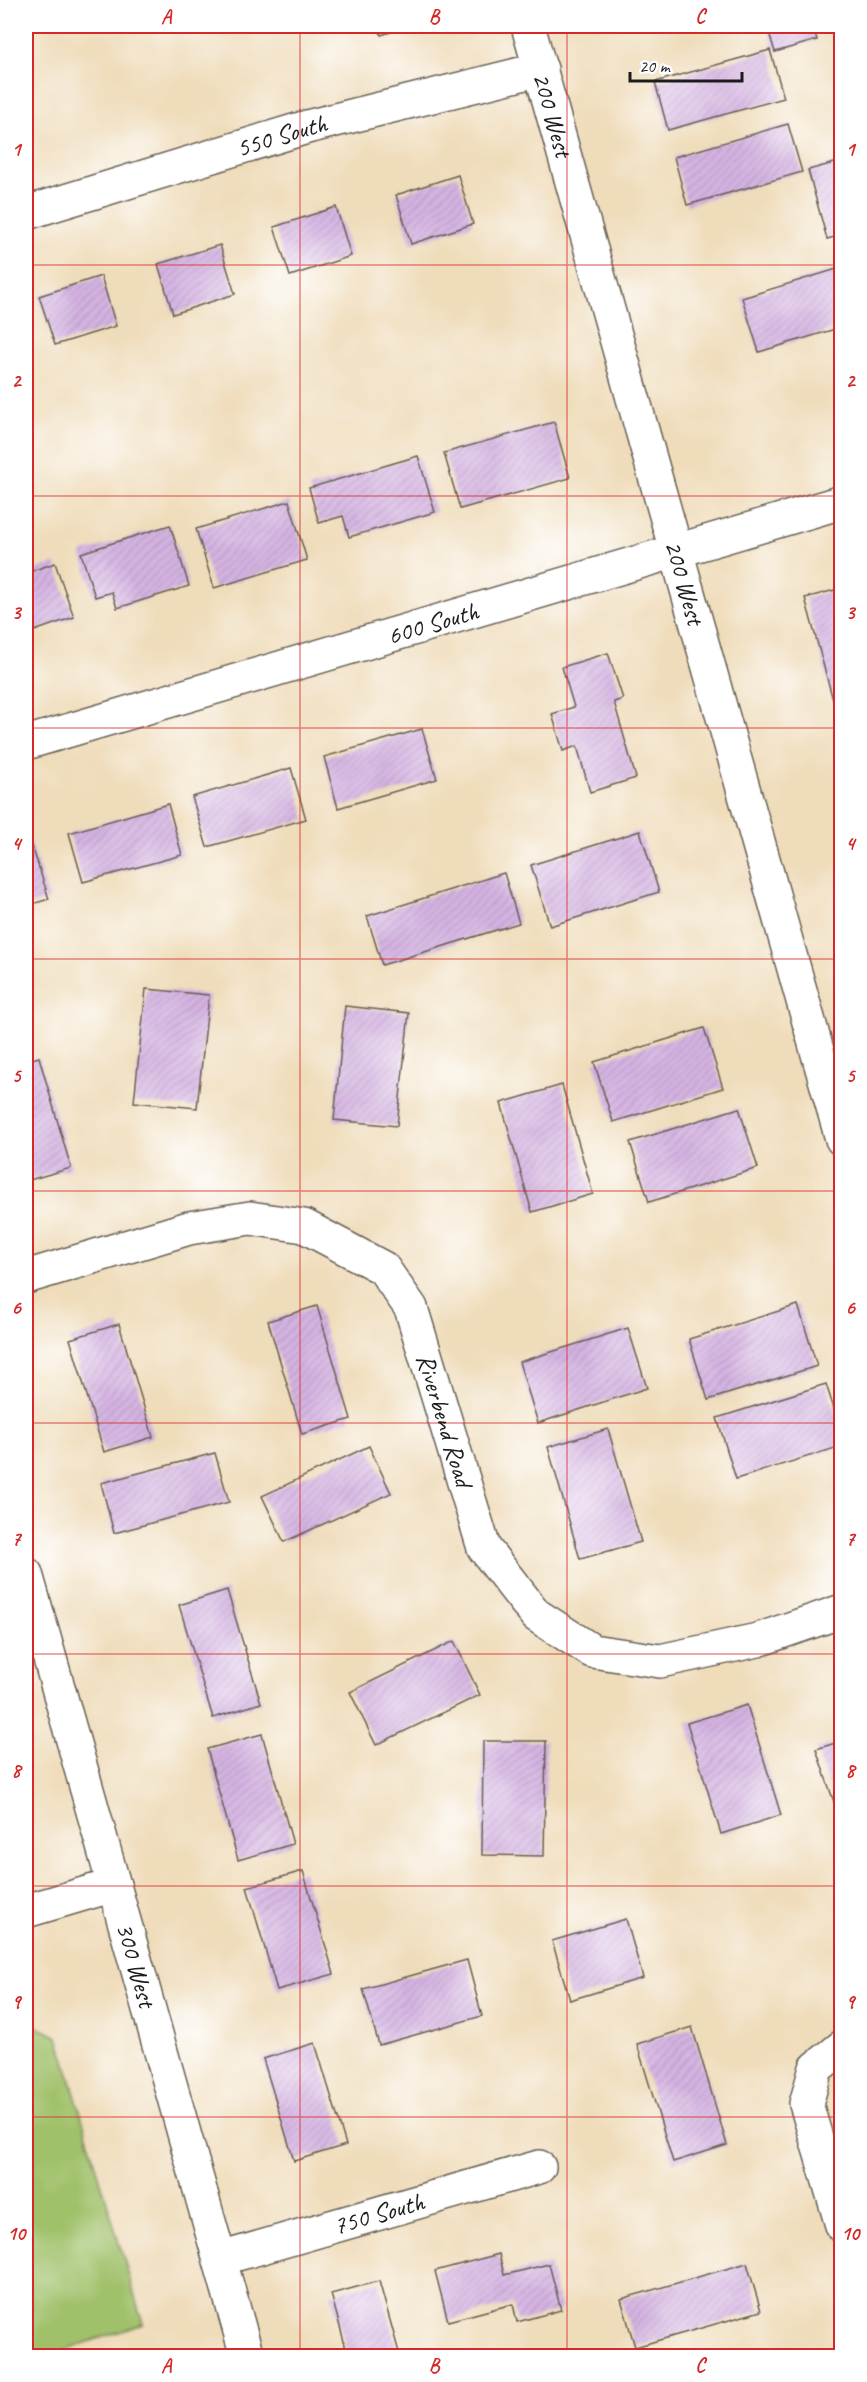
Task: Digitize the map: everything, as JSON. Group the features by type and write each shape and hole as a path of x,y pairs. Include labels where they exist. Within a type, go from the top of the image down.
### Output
{"street":[{"name":"200 West","path":"528,26 842,1139"},
{"name":"550 South","path":"26,213 307,127 541,69"},
{"name":"600 South","path":"26,742 842,502"},
{"name":"Riverbend Road","path":"26,1277 189,1228 250,1218 304,1226 383,1268 411,1308 484,1548 536,1615 592,1651 660,1661 758,1640 842,1611"},
{"name":"300 West","path":"26,1574 247,2356"},
{"path":"26,1911 114,1885"},
{"path":"842,2048 816,2068 806,2104 842,2225"},
{"name":"750 South","path":"220,2259 539,2167"}],"green space":[{"path":"26,2021 58,2037 143,2324 46,2356 26,2356"}],"building":[{"path":"378,26 410,26 381,35"},
{"path":"767,26 813,26 817,40 775,52"},
{"path":"770,50 784,98 668,130 655,82"},
{"path":"788,124 802,172 687,205 674,157"},
{"path":"842,161 842,235 827,239 808,170"},
{"path":"458,175 473,224 411,244 396,195"},
{"path":"336,207 351,256 290,276 274,227"},
{"path":"220,245 235,294 173,314 158,264"},
{"path":"840,268 842,327 759,352 742,298"},
{"path":"101,276 116,326 55,345 39,296"},
{"path":"554,422 570,478 460,509 444,453"},
{"path":"418,456 435,512 349,537 343,516 319,523 309,488"},
{"path":"289,501 307,560 214,588 196,529"},
{"path":"170,525 189,586 117,608 112,592 95,597 81,553"},
{"path":"55,563 74,617 26,634 26,573"},
{"path":"842,588 842,717 838,718 805,598"},
{"path":"608,653 623,699 614,702 636,778 590,792 577,746 563,751 552,714 574,707 562,667"},
{"path":"422,729 437,779 338,808 324,757"},
{"path":"291,768 306,819 207,847 192,797"},
{"path":"168,804 182,855 83,882 69,833"},
{"path":"640,831 659,892 550,926 531,865"},
{"path":"31,843 49,899 26,906 26,845"},
{"path":"504,873 519,923 382,965 367,916"},
{"path":"146,989 209,995 197,1108 134,1102"},
{"path":"345,1006 409,1013 397,1126 334,1120"},
{"path":"704,1028 723,1088 613,1122 594,1062"},
{"path":"39,1057 71,1168 26,1181 26,1061"},
{"path":"562,1085 593,1194 532,1212 501,1103"},
{"path":"739,1108 758,1168 649,1202 630,1142"},
{"path":"798,1305 817,1366 708,1400 689,1339"},
{"path":"317,1306 351,1419 302,1434 268,1321"},
{"path":"119,1324 153,1437 104,1452 70,1339"},
{"path":"628,1328 647,1388 538,1423 519,1362"},
{"path":"826,1384 842,1434 842,1446 736,1479 717,1418"},
{"path":"608,1429 641,1542 580,1559 548,1447"},
{"path":"369,1446 391,1493 284,1542 262,1496"},
{"path":"215,1453 229,1502 114,1533 101,1483"},
{"path":"227,1590 261,1703 213,1718 179,1605"},
{"path":"454,1641 480,1695 376,1745 350,1692"},
{"path":"747,1705 781,1815 721,1834 687,1723"},
{"path":"262,1734 293,1844 238,1860 207,1749"},
{"path":"483,1741 546,1741 544,1856 482,1855"},
{"path":"842,1741 842,1819 840,1820 816,1749"},
{"path":"303,1871 334,1974 277,1990 247,1887"},
{"path":"626,1919 643,1978 570,2000 552,1941"},
{"path":"467,1960 482,2016 379,2045 363,1989"},
{"path":"692,2027 727,2145 673,2162 637,2044"},
{"path":"315,2043 346,2145 294,2161 263,2059"},
{"path":"499,2254 504,2275 549,2264 561,2310 517,2322 513,2304 448,2321 435,2271"},
{"path":"747,2263 761,2311 635,2347 621,2299"},
{"path":"379,2281 400,2356 348,2356 331,2294"}]}
